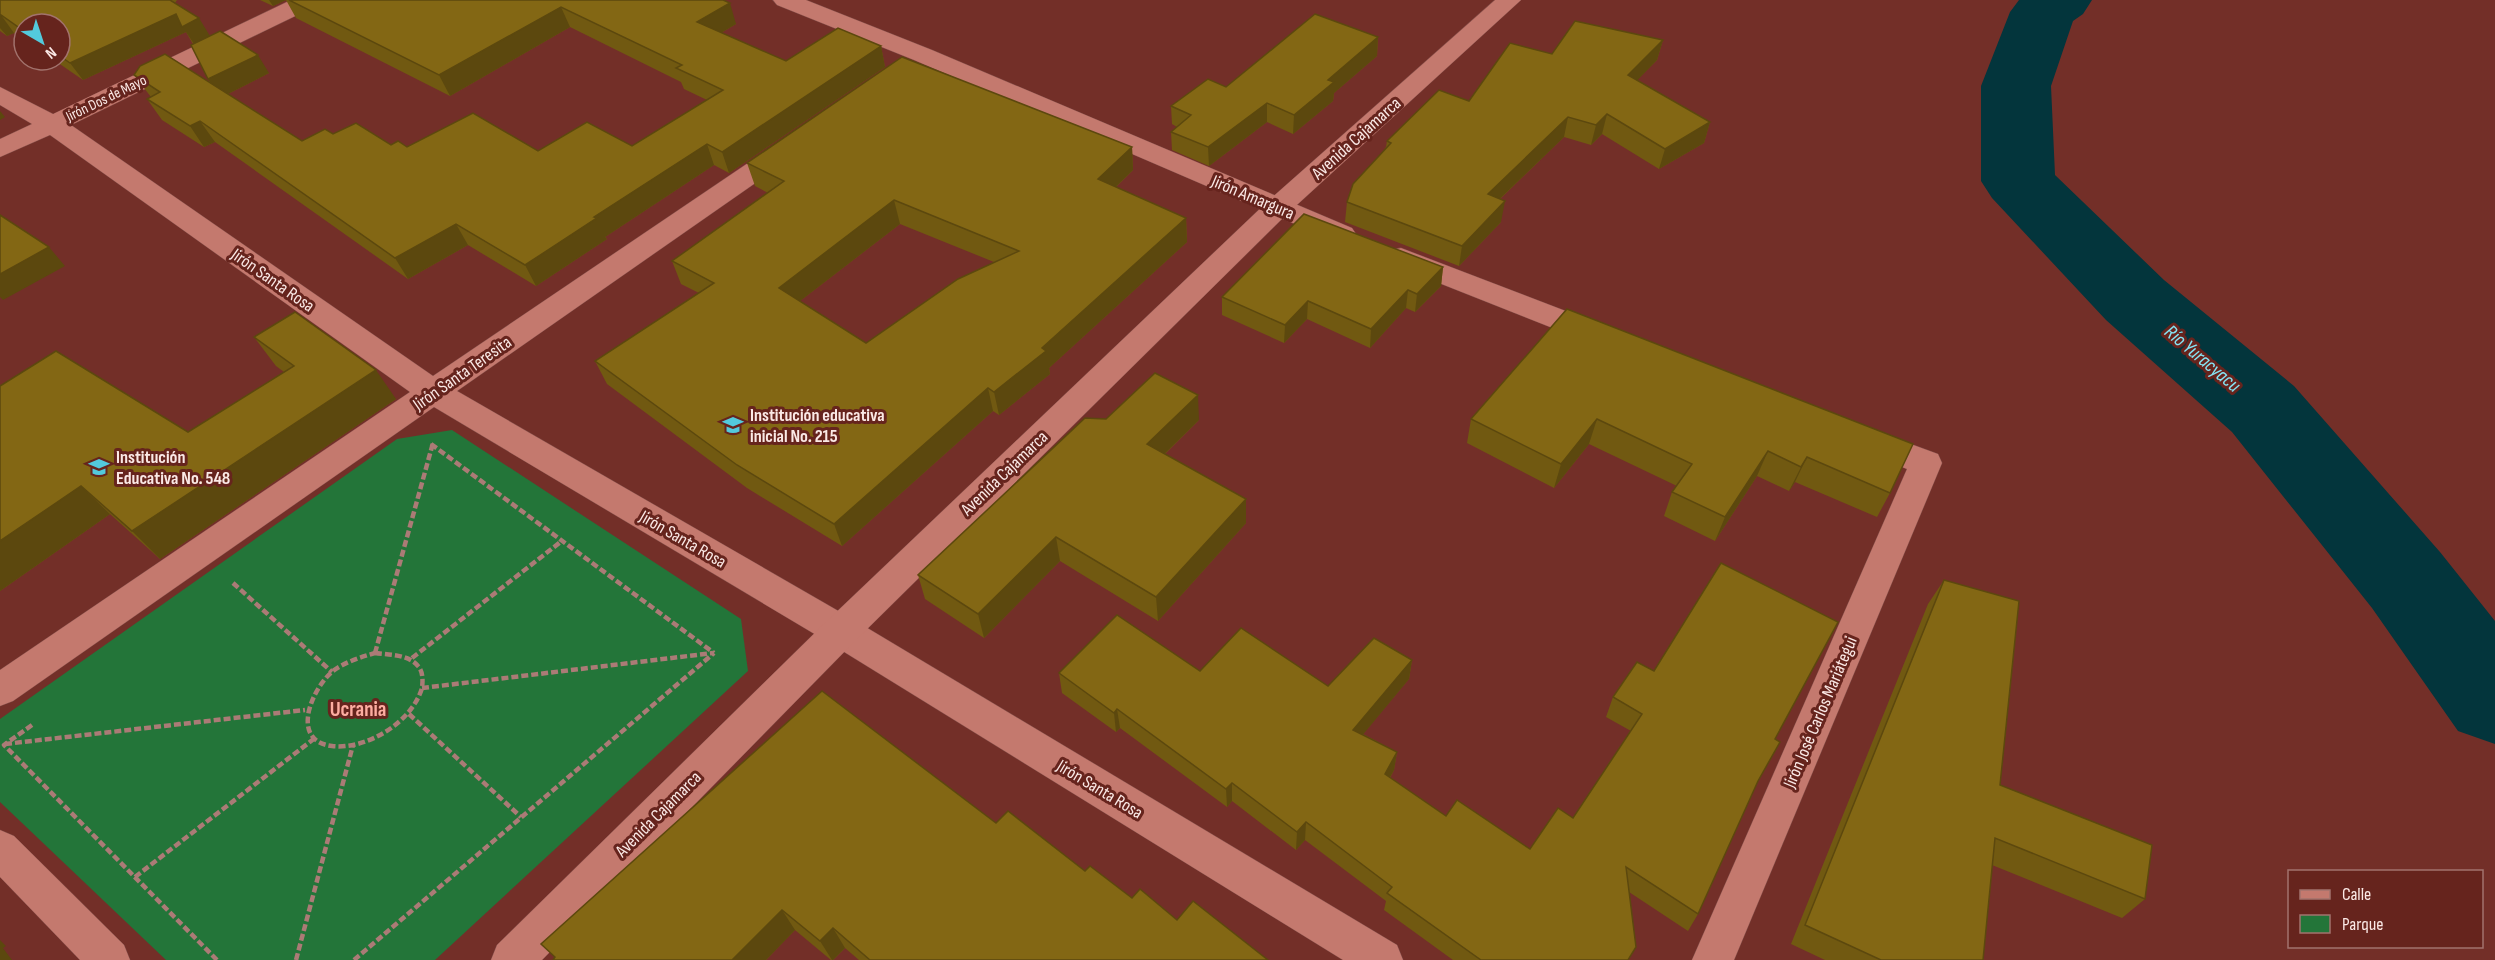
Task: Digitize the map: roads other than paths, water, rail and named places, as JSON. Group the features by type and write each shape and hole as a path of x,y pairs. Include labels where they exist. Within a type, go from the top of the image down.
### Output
{"street":[{"name":"Jirón Dos de Mayo","path":"0,148 310,0"},
{"name":"Jirón Amargura","path":"785,0 923,56 1277,208 1618,342"},
{"name":"Avenida Cajamarca","path":"512,960 841,631 1277,208 1509,0"},
{"path":"894,76 923,56"},
{"name":"Jirón Santa Rosa","path":"0,95 52,124 434,392 841,631 1382,960"},
{"name":"Jirón Santa Teresita","path":"0,690 815,130"},
{"name":"Jirón José Carlos Mariátegui","path":"1713,960 1926,463 1838,429"},
{"path":"0,849 109,960"}],"waterway":[{"name":"Río Yuracyacu","path":"2060,0 2043,12 2016,86 2018,181 2135,300 2263,409 2406,580 2495,699"}],"place":[{"name":"Institución educativa inicial No. 215","path":"733,425"},
{"name":"Institución Educativa No. 548","path":"99,467"}],"district":[{"name":"Ucrania","path":"358,709"}]}
